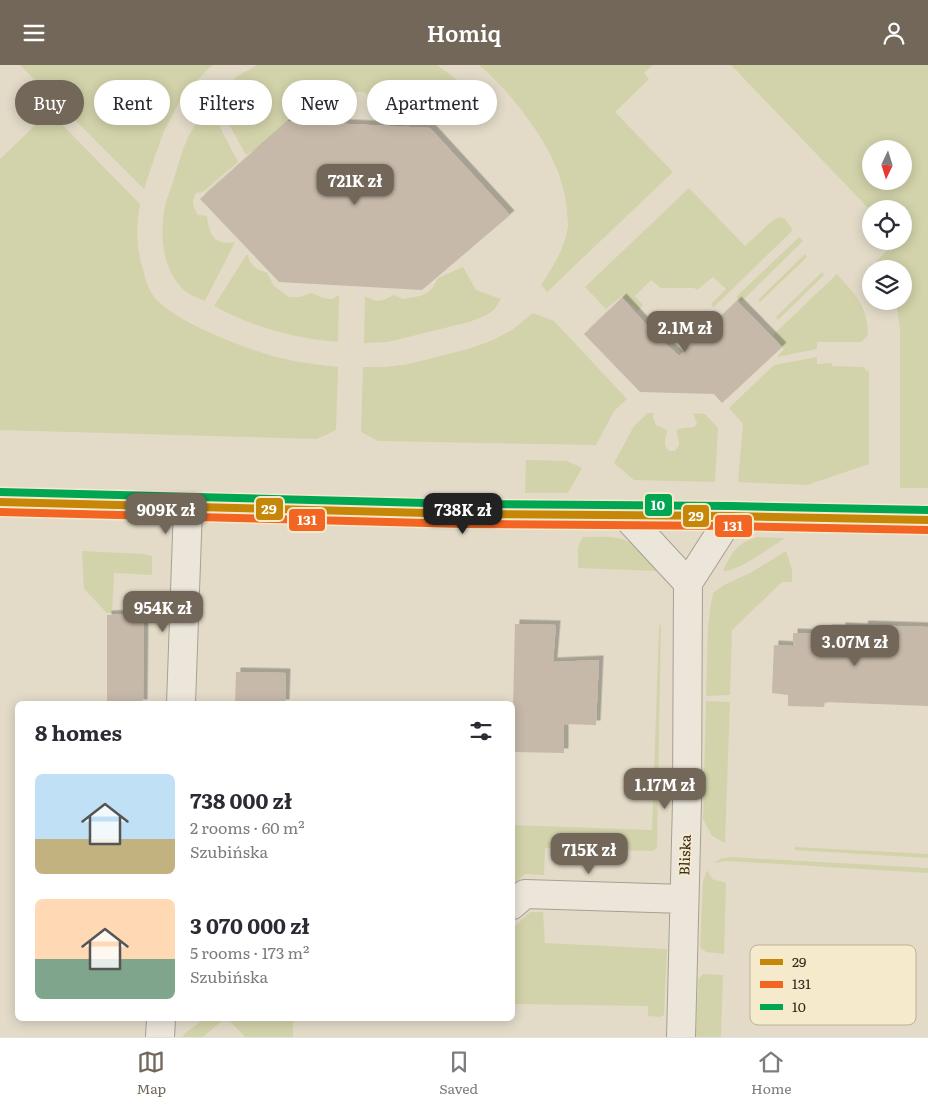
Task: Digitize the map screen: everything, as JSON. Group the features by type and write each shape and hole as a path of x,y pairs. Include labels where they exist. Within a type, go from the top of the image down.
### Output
{"street":[{"path":"0,502 465,514 928,520"},
{"path":"181,701 188,507"},
{"path":"626,516 688,583 731,516"},
{"name":"Bliska","path":"681,1037 687,802 688,583"},
{"path":"515,902 525,894 684,899"},
{"path":"160,1037 161,1021"}],"green space":[{"path":"20,65 213,65 198,80 180,80 180,101 170,120 170,80 94,80 94,125 167,125 144,189 80,125 84,125 84,80 35,80"},
{"path":"257,65 437,65 457,80 367,80 367,94 357,92 357,80 282,80 282,125 287,125 273,139 246,155 229,125 272,125 272,80 233,80"},
{"path":"479,65 653,65 644,73 649,79 615,112 673,172 547,292 541,285 561,250 568,226 565,194 554,163 539,134 497,80"},
{"path":"731,65 928,65 928,488 900,488 900,328 897,310 912,310 912,260 877,260 888,250 912,250 912,200 862,200 862,202"},
{"path":"36,125 62,125 140,204 137,230 139,256 152,294 175,315 193,325 253,350 311,364 338,367 336,430 317,439 0,430 0,159"},
{"path":"196,125 219,125 238,162 203,192 196,193 193,202 198,215 207,216 211,233 217,240 228,243 235,242 205,301 184,291 169,269 162,231 165,205 189,135"},
{"path":"394,125 404,125 397,128"},
{"path":"689,188 745,246 779,217 785,219 793,230 713,308 711,304 726,289 713,277 697,290 694,288 661,288 651,280 635,296 643,305 638,311 622,296 606,309 585,287"},
{"path":"799,237 803,241 741,302 736,297"},
{"path":"247,254 254,267 267,273 274,286 289,297 300,297 312,293 323,298 332,299 339,295 338,342 274,331 214,306"},
{"path":"805,254 807,257 760,302 758,300"},
{"path":"463,267 476,290 501,299 494,310 485,316 469,322 388,342 364,343 365,296 379,301 393,295 404,299 420,296 427,293 433,287 438,278"},
{"path":"822,272 824,275 778,320 776,317"},
{"path":"837,274 859,301 866,316 868,335 861,342 817,342 817,349 777,357 784,349 773,335"},
{"path":"533,313 554,321 627,399 614,411 596,445 378,441 361,432 363,367 409,364 468,349 491,341 512,330"},
{"path":"817,357 817,364 832,363 832,366 863,367 869,372 869,464 807,485 738,482 743,424 729,408 774,365"},
{"path":"648,413 654,413 653,417 656,425 667,430 665,443 669,451 675,451 678,447 677,429 694,427 697,423 693,413 705,414 718,428 715,482 634,480 614,463 634,426"},
{"path":"526,460 567,461 582,468 568,493 525,493"},
{"path":"583,537 612,537 625,540 640,549 658,571 578,568 578,547"},
{"path":"758,537 785,538 746,563 723,571 729,559 740,545"},
{"path":"82,551 152,556 152,575 114,573 112,613 107,613 84,589"},
{"path":"786,551 792,569 792,582 782,582 732,630 730,695 706,696 708,627 713,593"},
{"path":"661,623 657,848 652,851 545,848 544,875 525,874 515,883 515,825 652,830 659,628"},
{"path":"706,701 730,702 725,843 712,836 703,819"},
{"path":"795,847 928,854 928,858 795,850"},
{"path":"730,857 928,868 928,873 727,861 714,863 720,859"},
{"path":"707,870 712,879 726,883 724,954 706,952 700,947 703,882"},
{"path":"530,912 543,912 545,943 667,949 664,1015 660,1017 648,1016 648,1006 515,1004 515,926"},
{"path":"703,974 723,975 721,1037 696,1037 698,979"},
{"path":"201,1021 222,1021 203,1037 183,1037 184,1034"},
{"path":"230,1021 293,1021 293,1037 245,1037"}],"building":[{"path":"357,124 430,128 510,215 422,290 279,282 200,199 283,125"},
{"path":"622,298 656,335 679,356 737,301 782,347 722,403 714,394 640,392 584,334"},
{"path":"144,613 143,701 107,701 107,615"},
{"path":"515,624 556,625 553,662 599,660 596,725 564,724 564,753 515,752 515,701 513,701"},
{"path":"864,625 928,627 928,706 825,702 824,707 788,706 788,695 772,693 774,645 793,646 793,633 827,634 827,629 841,629 841,627 863,628"},
{"path":"236,672 286,673 285,701 235,701"}],"transit line":[{"name":"10","path":"0,492 465,504 928,510"},
{"name":"29","path":"0,502 465,514 928,520"},
{"name":"131","path":"0,512 465,524 928,530"}]}
